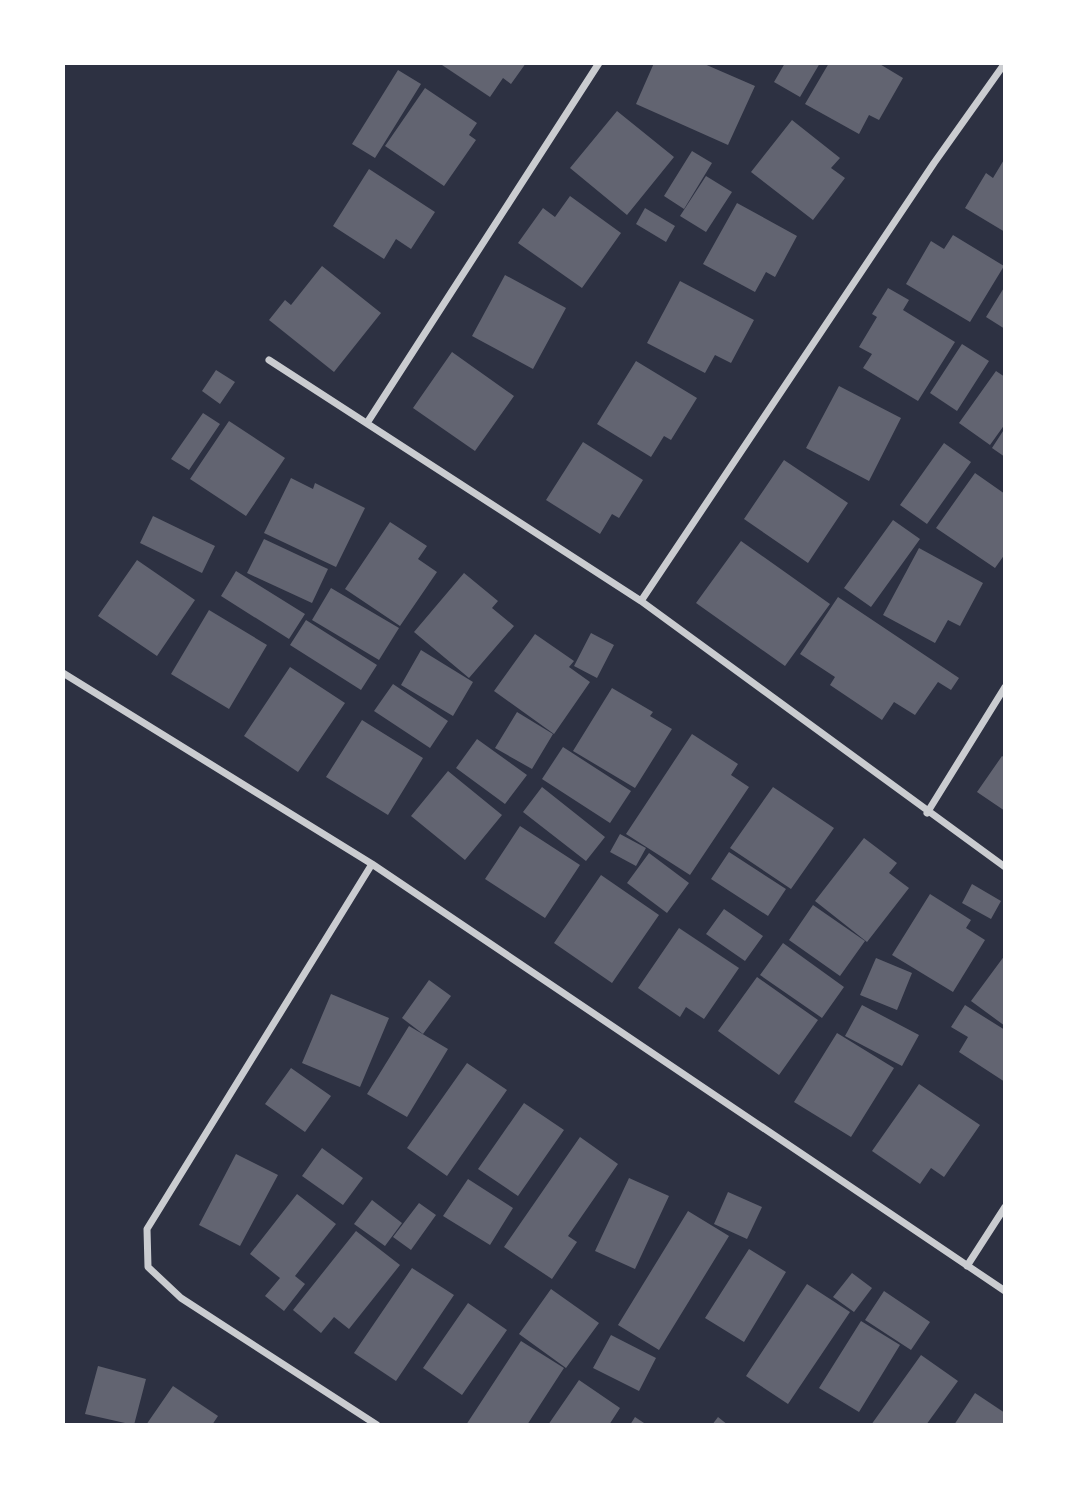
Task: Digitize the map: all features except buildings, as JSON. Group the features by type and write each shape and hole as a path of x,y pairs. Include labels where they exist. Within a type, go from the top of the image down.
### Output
{"street":[{"path":"367,423 599,63"},
{"path":"641,601 934,163 1005,63"},
{"path":"269,360 641,601 1005,867"},
{"path":"63,673 372,864 1005,1291"},
{"path":"928,813 1005,687"},
{"path":"372,864 147,1229 148,1268 181,1298 377,1425"},
{"path":"967,1266 1005,1207"}]}
